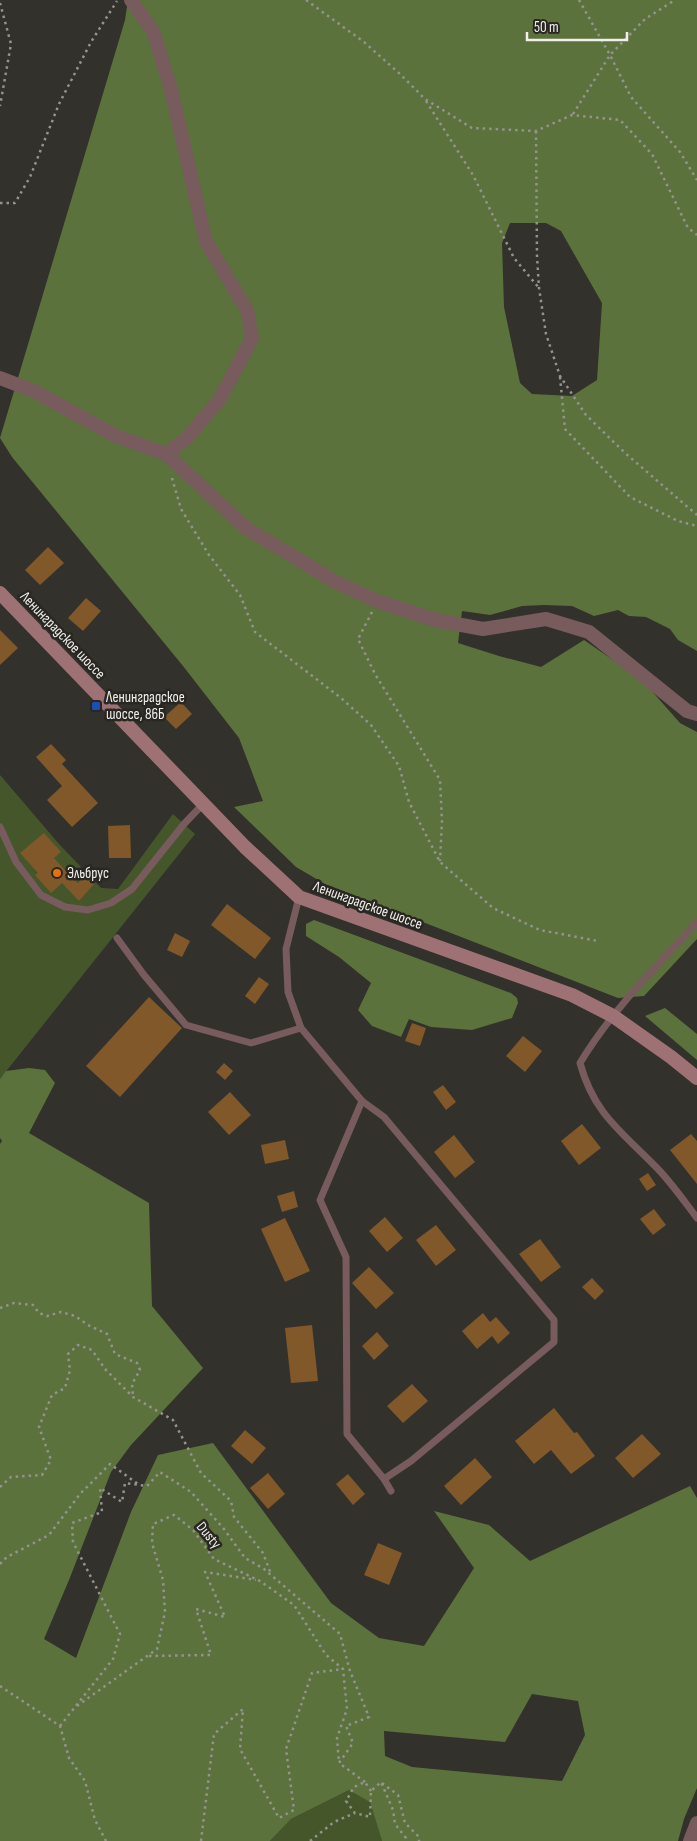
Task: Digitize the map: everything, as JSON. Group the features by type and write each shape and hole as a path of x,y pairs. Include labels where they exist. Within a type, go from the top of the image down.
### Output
{"main road":[{"name":"Ленинградское шоссе","path":"0,593 245,847 299,897 572,995 612,1016 671,1057 697,1078"}],"street":[{"path":"131,0 153,31 171,89 206,242 247,310 252,338 220,398 187,438 166,454"},
{"path":"0,378 34,391 116,436 166,454 246,528 334,581 377,601 435,620 483,629 546,619 589,632 686,711 697,714"},
{"path":"690,1841 697,1823"}],"lane":[{"path":"0,826 16,862 41,895 65,907 88,910 111,903 132,889 184,824 204,803"},
{"path":"299,897 286,949 288,992 302,1028 362,1102 384,1117 554,1320 554,1342 411,1461 384,1478"},
{"path":"697,922 612,1016 580,1063 586,1083 601,1112 657,1168 697,1218"},
{"path":"117,938 186,1025 250,1043 302,1028"},
{"path":"362,1102 320,1200 346,1258 347,1434 384,1478 391,1491"}],"path":[{"path":"0,203 15,203 30,177 59,104 91,42 118,0"},
{"path":"306,0 364,42 400,74 425,100 473,175 514,258 539,288"},
{"path":"578,0 610,55 631,97 680,152 697,180"},
{"path":"572,115 610,55 645,18 675,0"},
{"path":"0,3 11,44 0,106"},
{"path":"425,100 472,128 536,131 572,115 620,120 652,154 688,228 697,236"},
{"path":"536,131 539,288 546,334 560,376 565,428 630,497 678,521 697,526"},
{"path":"560,376 586,415 624,453 697,515"},
{"path":"166,454 180,509 209,555 240,595 255,632 342,698 371,725 399,766 409,802 440,862 493,908 540,930 598,941"},
{"path":"377,601 358,639 375,674 440,780 442,821 440,862"},
{"path":"0,1308 14,1303 33,1305 39,1313 47,1316 61,1312 75,1316 107,1334 116,1354 137,1363 140,1370 132,1384 133,1397"},
{"path":"0,1487 11,1477 42,1475 50,1460 39,1427 52,1395 65,1388 70,1370 68,1354 78,1345 92,1350 104,1369 133,1397 173,1420 201,1473 230,1501 234,1517 263,1553 272,1575"},
{"path":"0,1564 7,1556 49,1535 80,1494 110,1464 139,1485"},
{"path":"60,1726 113,1659 120,1634 73,1542 72,1523 102,1512 100,1488 122,1502 125,1483 147,1486 160,1472 190,1492 224,1529 245,1558 272,1575 340,1634 350,1671 369,1717 346,1726 353,1743 339,1763"},
{"name":"Dusty","path":"74,1708 157,1649 165,1612 163,1580 152,1543 153,1524 174,1515 193,1530 214,1559 260,1581 294,1605 326,1655 344,1669"},
{"path":"148,1656 211,1654 196,1608 225,1617 205,1572 260,1581"},
{"path":"201,1841 214,1734 243,1709 240,1749 279,1818 294,1810 286,1749 312,1672 344,1669 347,1709 337,1738 339,1763 365,1782 371,1791 370,1816 355,1813 334,1822 310,1841"},
{"path":"0,1686 60,1726 69,1758 85,1781 95,1820 106,1841"},
{"path":"355,1813 346,1801 354,1787 365,1782"},
{"path":"371,1791 381,1782"},
{"path":"381,1782 393,1810 395,1824 406,1838 405,1841"},
{"path":"381,1782 398,1795 405,1823 419,1837 418,1841"}],"green space":[{"path":"128,0 697,0 697,651 678,640 670,629 646,617 629,616 618,610 594,616 572,606 544,605 522,606 490,615 462,611 458,643 541,667 584,640 642,680 680,723 697,732 697,939 644,996 618,998 325,884 296,867 234,807 263,801 239,738 183,666 12,457 0,438 125,20","holes":["510,223 546,223 561,231 602,303 597,380 572,396 532,394 520,383 504,307 502,243"]},
{"path":"0,775 59,844 101,888 118,889 173,814 195,834 0,1079"},
{"path":"314,920 511,993 517,998 518,1003 512,1018 472,1030 431,1027 409,1019 401,1037 372,1026 358,1010 371,983 339,957 306,936 306,924"},
{"path":"665,1008 697,1034 697,1060 645,1016"},
{"path":"29,1068 45,1070 55,1083 29,1133 149,1203 152,1306 203,1368 131,1445 111,1472 44,1639 76,1658 131,1512 158,1455 213,1443 331,1603 379,1638 424,1646 474,1568 434,1511 489,1525 530,1561 690,1486 697,1498 697,1788 684,1819 678,1841 382,1841 370,1802 349,1790 291,1819 270,1841 0,1841 0,1144 2,1141 0,1138 0,1079 6,1071","holes":["532,1694 578,1701 585,1735 562,1781 412,1767 385,1756 384,1731 505,1742"]},
{"path":"349,1790 370,1801 382,1841 270,1841 291,1819"}],"building":[{"path":"48,547 64,563 40,585 25,570"},
{"path":"86,598 101,611 83,631 68,618"},
{"path":"0,630 18,648 0,665"},
{"path":"181,702 192,714 176,729 164,717"},
{"path":"51,744 66,760 62,764 98,803 72,827 47,800 62,786 36,757"},
{"path":"130,825 131,858 109,858 108,826"},
{"path":"44,833 61,852 54,858 74,880 78,883 86,875 94,884 79,901 62,883 51,893 35,875 38,873 20,853"},
{"path":"227,904 271,938 255,959 211,925"},
{"path":"175,933 190,941 182,957 167,950"},
{"path":"259,977 269,984 255,1004 245,996"},
{"path":"149,997 182,1028 120,1097 86,1066"},
{"path":"412,1023 426,1028 420,1046 405,1041"},
{"path":"523,1036 542,1051 525,1072 506,1056"},
{"path":"224,1063 233,1071 225,1080 216,1072"},
{"path":"443,1085 456,1102 446,1110 433,1092"},
{"path":"230,1092 251,1115 229,1135 208,1112"},
{"path":"582,1124 601,1148 579,1165 561,1141"},
{"path":"691,1134 697,1141 697,1184 670,1150"},
{"path":"454,1135 475,1162 455,1178 434,1152"},
{"path":"285,1140 289,1159 265,1164 261,1145"},
{"path":"648,1173 656,1185 647,1191 639,1179"},
{"path":"294,1191 298,1207 282,1212 277,1196"},
{"path":"654,1209 666,1225 653,1235 640,1219"},
{"path":"385,1217 403,1238 387,1252 369,1231"},
{"path":"285,1218 310,1271 285,1282 261,1229"},
{"path":"436,1225 456,1250 436,1266 416,1240"},
{"path":"540,1239 561,1267 541,1282 519,1254"},
{"path":"369,1267 394,1293 376,1309 352,1283"},
{"path":"592,1278 604,1291 595,1300 582,1287"},
{"path":"483,1313 490,1322 496,1317 510,1333 498,1344 492,1336 477,1349 462,1331"},
{"path":"312,1325 318,1381 291,1383 285,1328"},
{"path":"377,1332 389,1346 374,1360 362,1346"},
{"path":"412,1384 428,1401 403,1423 387,1406"},
{"path":"554,1408 574,1433 577,1432 595,1456 571,1474 551,1450 534,1464 515,1441"},
{"path":"245,1430 266,1448 252,1464 231,1446"},
{"path":"642,1434 661,1454 633,1478 615,1458"},
{"path":"475,1458 492,1477 461,1505 444,1486"},
{"path":"268,1473 285,1494 268,1509 250,1488"},
{"path":"348,1474 365,1494 353,1505 336,1484"},
{"path":"378,1543 402,1553 389,1585 364,1575"}],"place":[{"name":"Ленинградское шоссе, 86Б","path":"96,706"},
{"name":"Эльбрус","path":"57,873"}]}
